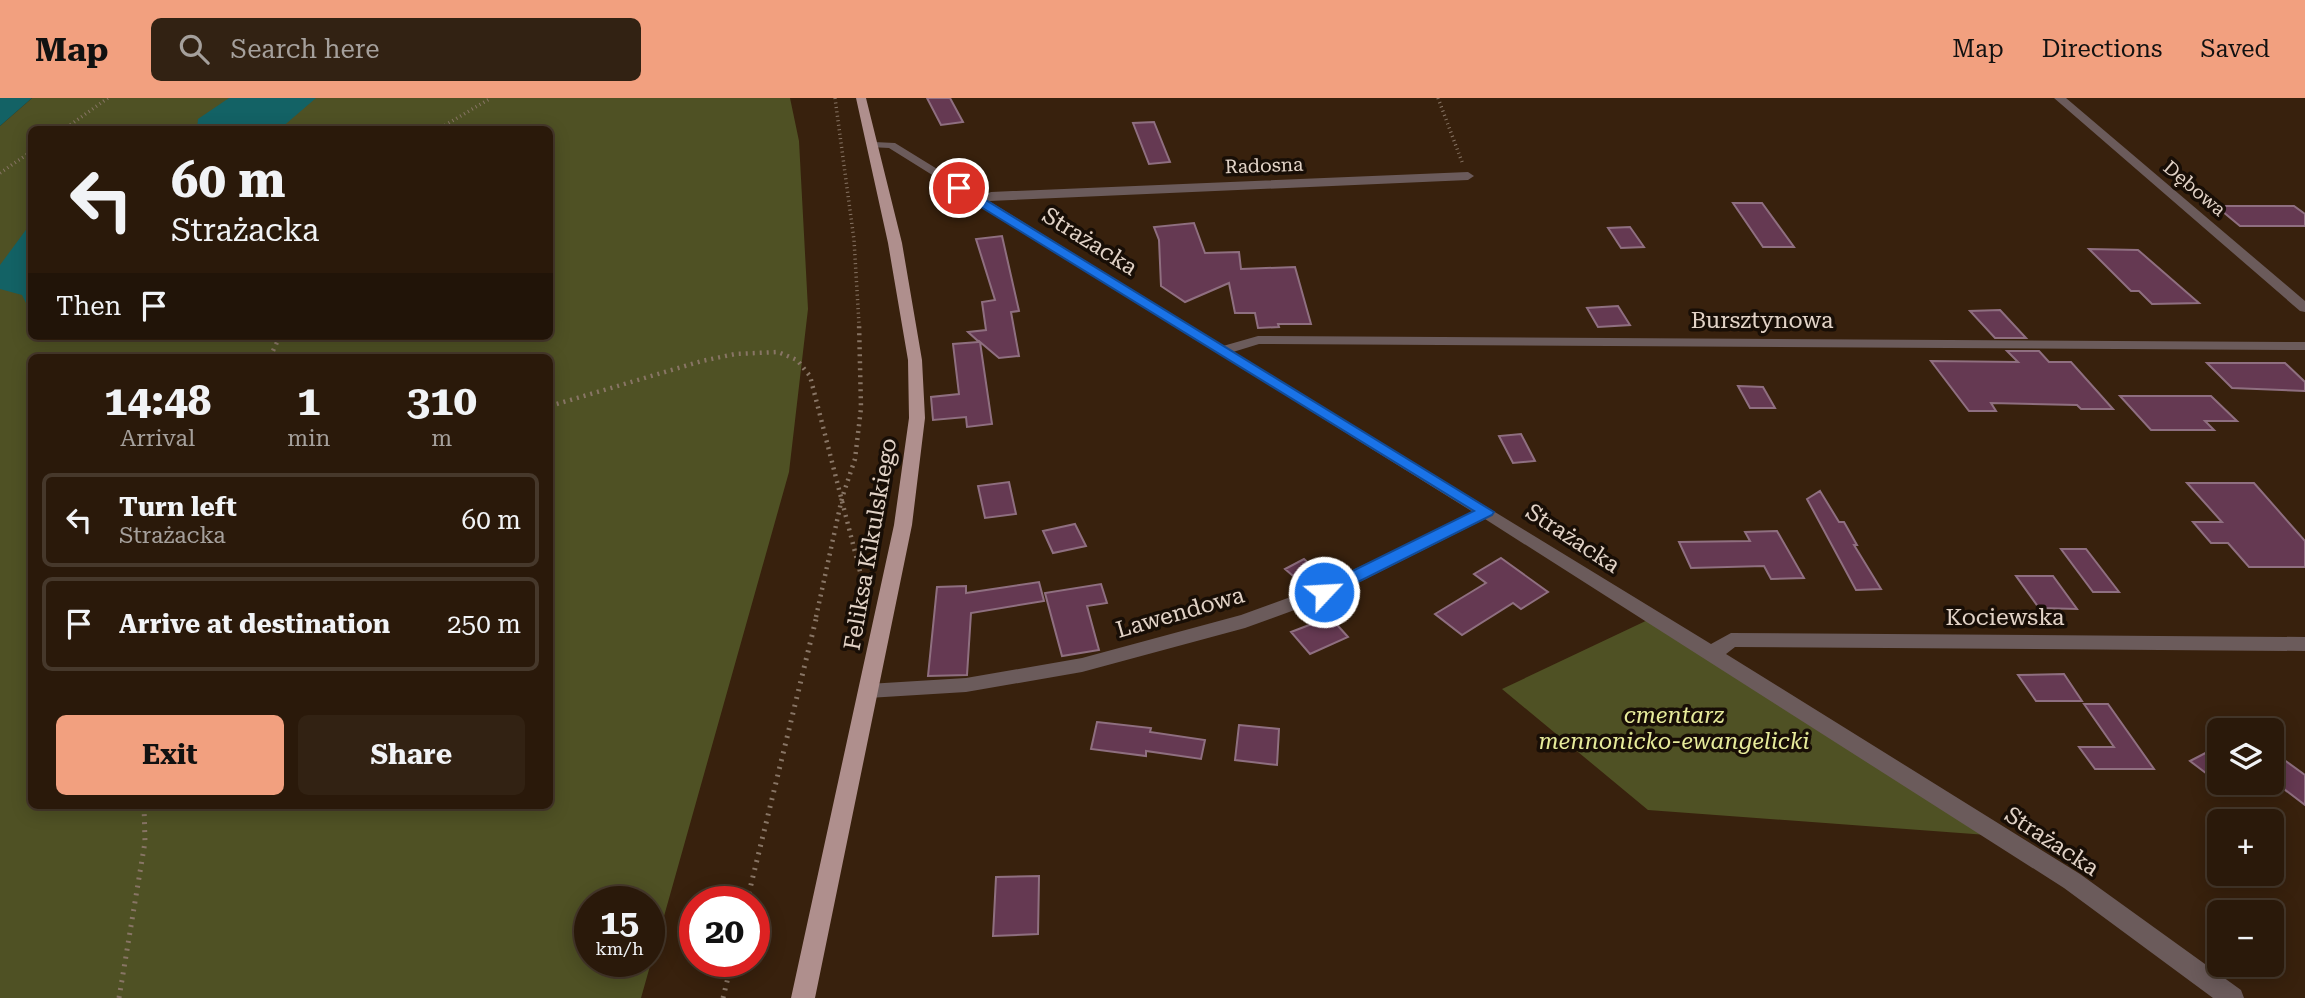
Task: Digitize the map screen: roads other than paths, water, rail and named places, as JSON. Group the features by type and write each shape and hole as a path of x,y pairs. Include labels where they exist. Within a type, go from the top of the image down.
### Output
{"main road":[{"name":"Feliksa Kikulskiego","path":"803,998 903,525 918,418 915,360 874,145 861,98"}],"street":[{"name":"Dębowa","path":"2059,98 2305,308"},
{"name":"Strażacka","path":"874,145 891,145 1486,512 2072,881 2232,998"},
{"name":"Radosna","path":"979,201 991,196 1116,189 1468,176"},
{"name":"Bursztynowa","path":"1221,351 1258,340 2305,346"},
{"name":"Lawendowa","path":"868,691 966,685 1082,665 1245,621 1324,592 1486,512"},
{"name":"Kociewska","path":"1710,655 1731,640 2305,644"}],"water":[{"path":"0,98 32,98 0,126"},
{"path":"229,98 316,98 283,126 197,126 198,119"},
{"path":"28,227 28,307 22,295 0,289 0,265"}],"park label":[{"name":"cmentarz mennonicko-ewangelicki","path":"1674,728"}]}
